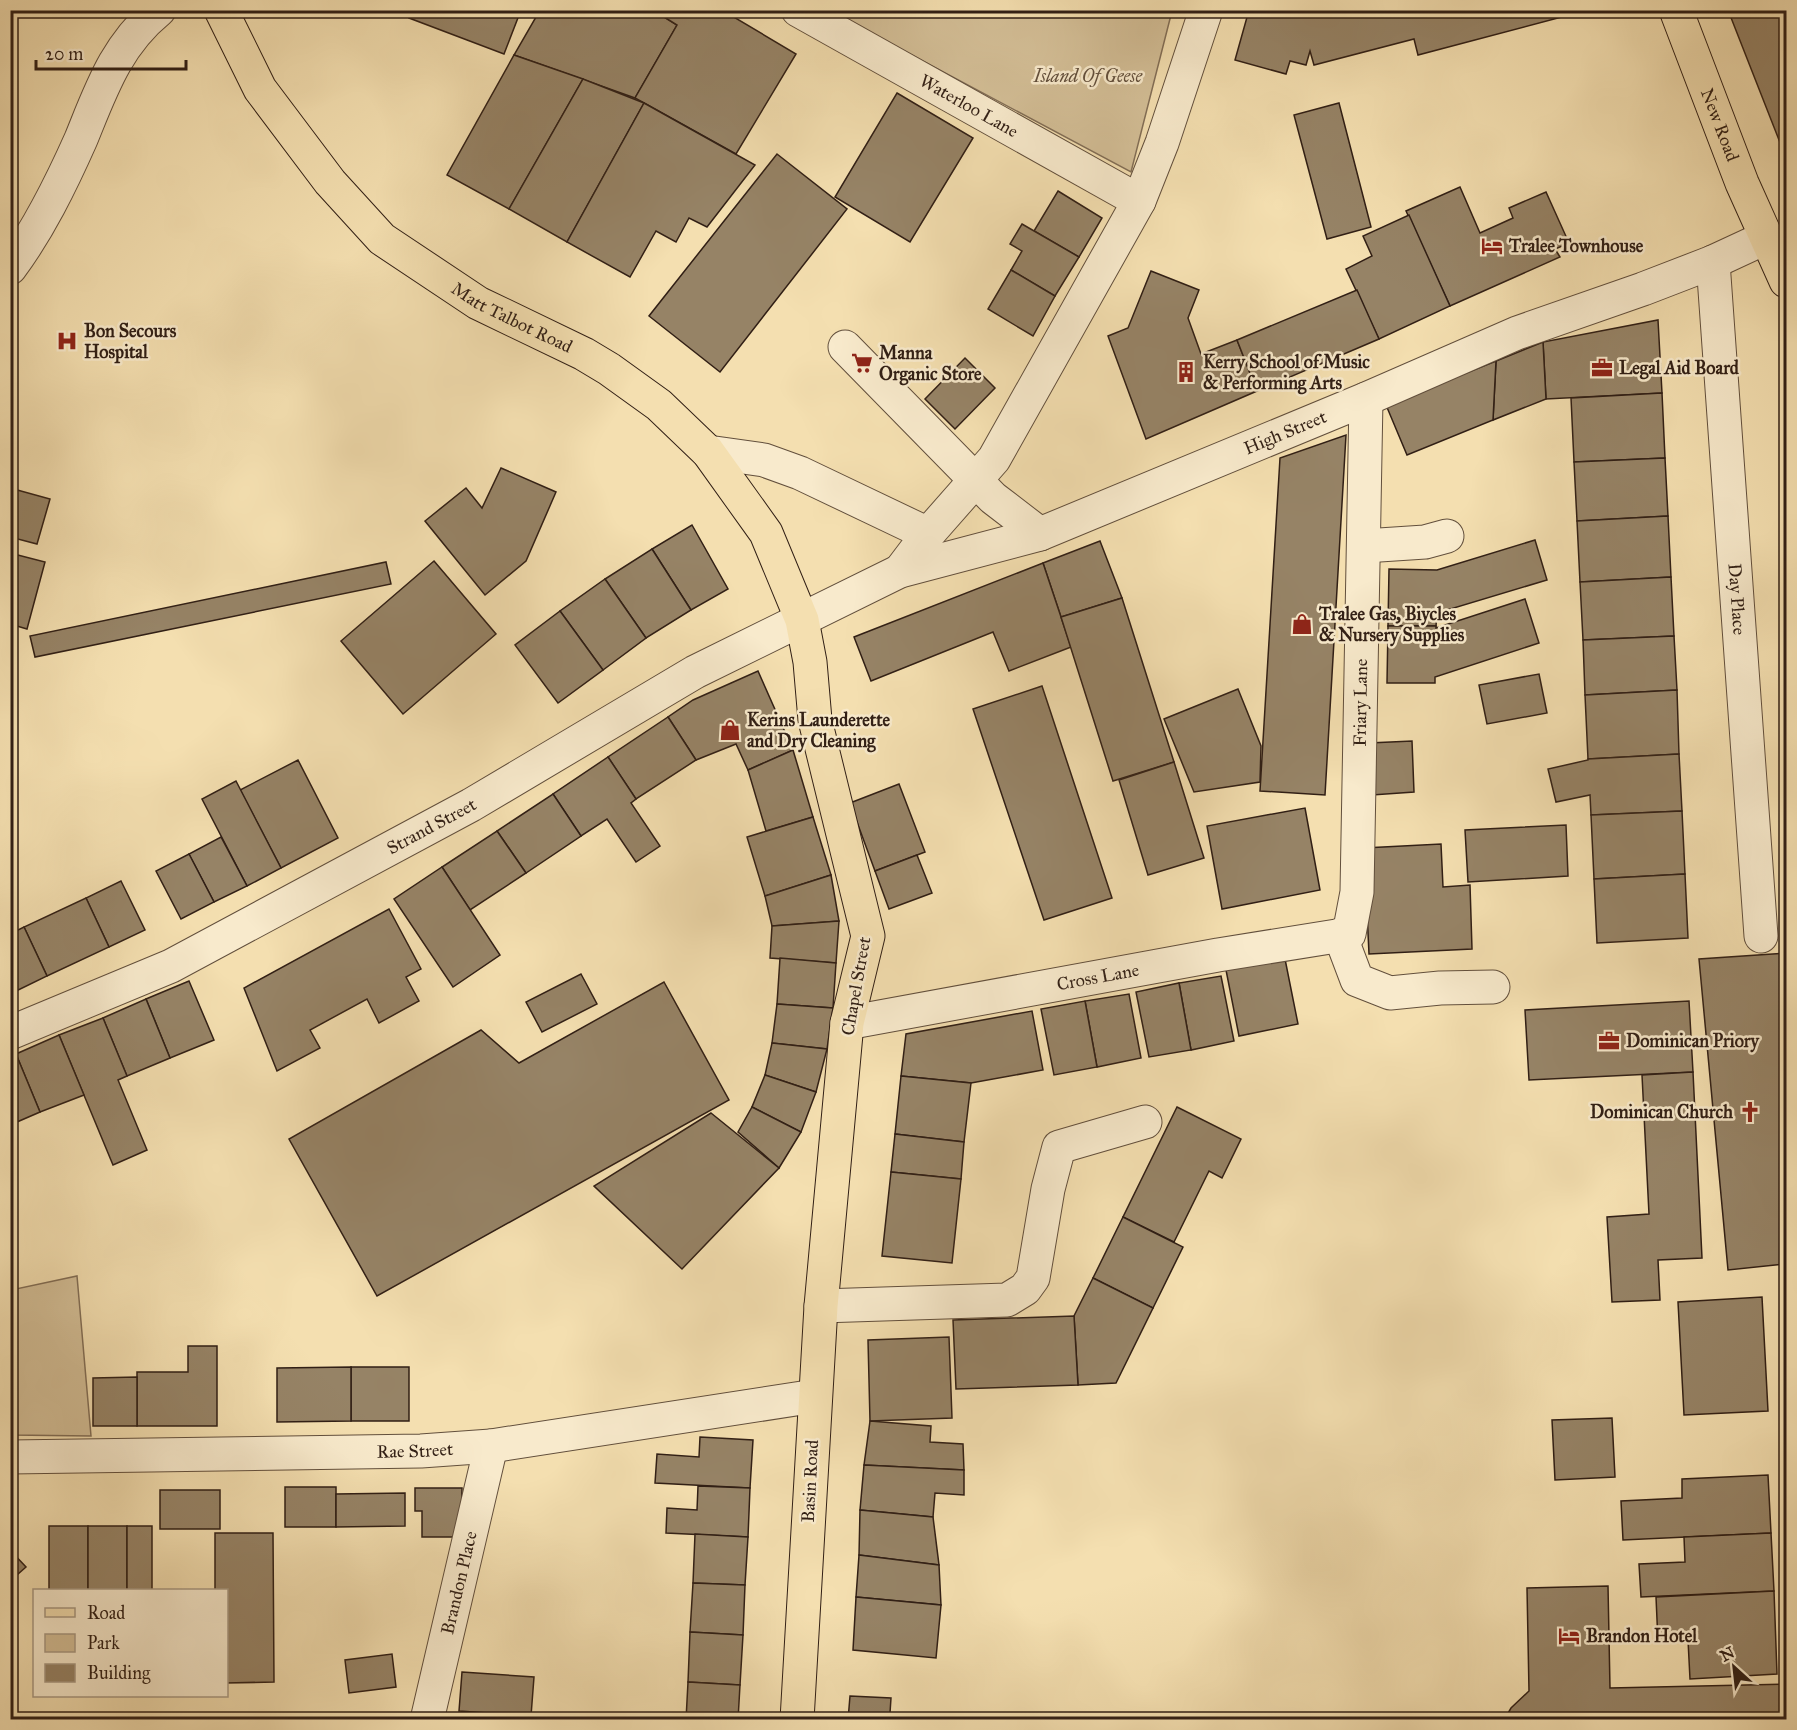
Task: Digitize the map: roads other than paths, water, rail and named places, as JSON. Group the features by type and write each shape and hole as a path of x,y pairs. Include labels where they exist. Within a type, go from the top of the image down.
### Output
{"main road":[{"name":"Matt Talbot Road","path":"221,10 260,89 330,182 382,239 478,303 584,354 609,369 659,405 708,452 766,533 802,620"},
{"name":"New Road","path":"1676,10 1742,183 1777,232 1786,281"},
{"name":"Chapel Street","path":"802,620 810,662 815,720 868,936 847,1023 826,1243"},
{"name":"Basin Road","path":"797,1719 820,1306 826,1243"}],"street":[{"path":"10,268 31,240 80,141 103,83 127,41 159,10"},
{"name":"Waterloo Lane","path":"798,10 1139,201"},
{"path":"900,571 928,534 994,459 1139,201 1162,143 1206,10"},
{"name":"High Street","path":"802,620 900,571 1040,534 1366,399 1517,333 1713,262 1777,232"},
{"name":"Day Place","path":"1713,262 1761,936"},
{"path":"845,347 993,498 1040,534"},
{"name":"Friary Lane","path":"1344,934 1357,892 1366,399"},
{"path":"708,452 764,460 791,470 928,534"},
{"path":"1364,546 1425,542 1448,536"},
{"name":"Strand Street","path":"10,1033 171,966 471,805 695,672 748,644 802,620"},
{"path":"1344,934 1357,980 1390,993 1440,988 1493,987"},
{"name":"Cross Lane","path":"847,1023 1344,934"},
{"path":"820,1306 1007,1300 1025,1289 1034,1278 1047,1189 1059,1147 1145,1122"},
{"name":"Rae Street","path":"10,1457 409,1452 491,1446 815,1396"},
{"name":"Brandon Place","path":"427,1719 491,1446"}],"place":[{"name":"Tralee Townhouse","path":"1492,246"},
{"name":"Bon Secours Hospital","path":"67,341"},
{"name":"Manna Organic Store","path":"862,363"},
{"name":"Legal Aid Board","path":"1602,368"},
{"name":"Kerry School of Music & Performing Arts","path":"1186,372"},
{"name":"Tralee Gas, Biycles & Nursery Supplies","path":"1302,624"},
{"name":"Kerins Launderette and Dry Cleaning","path":"730,730"},
{"name":"Dominican Priory","path":"1609,1041"},
{"name":"Dominican Church","path":"1750,1112"},
{"name":"Brandon Hotel","path":"1569,1636"}],"park label":[{"name":"Island Of Geese","path":"1088,76"}]}
